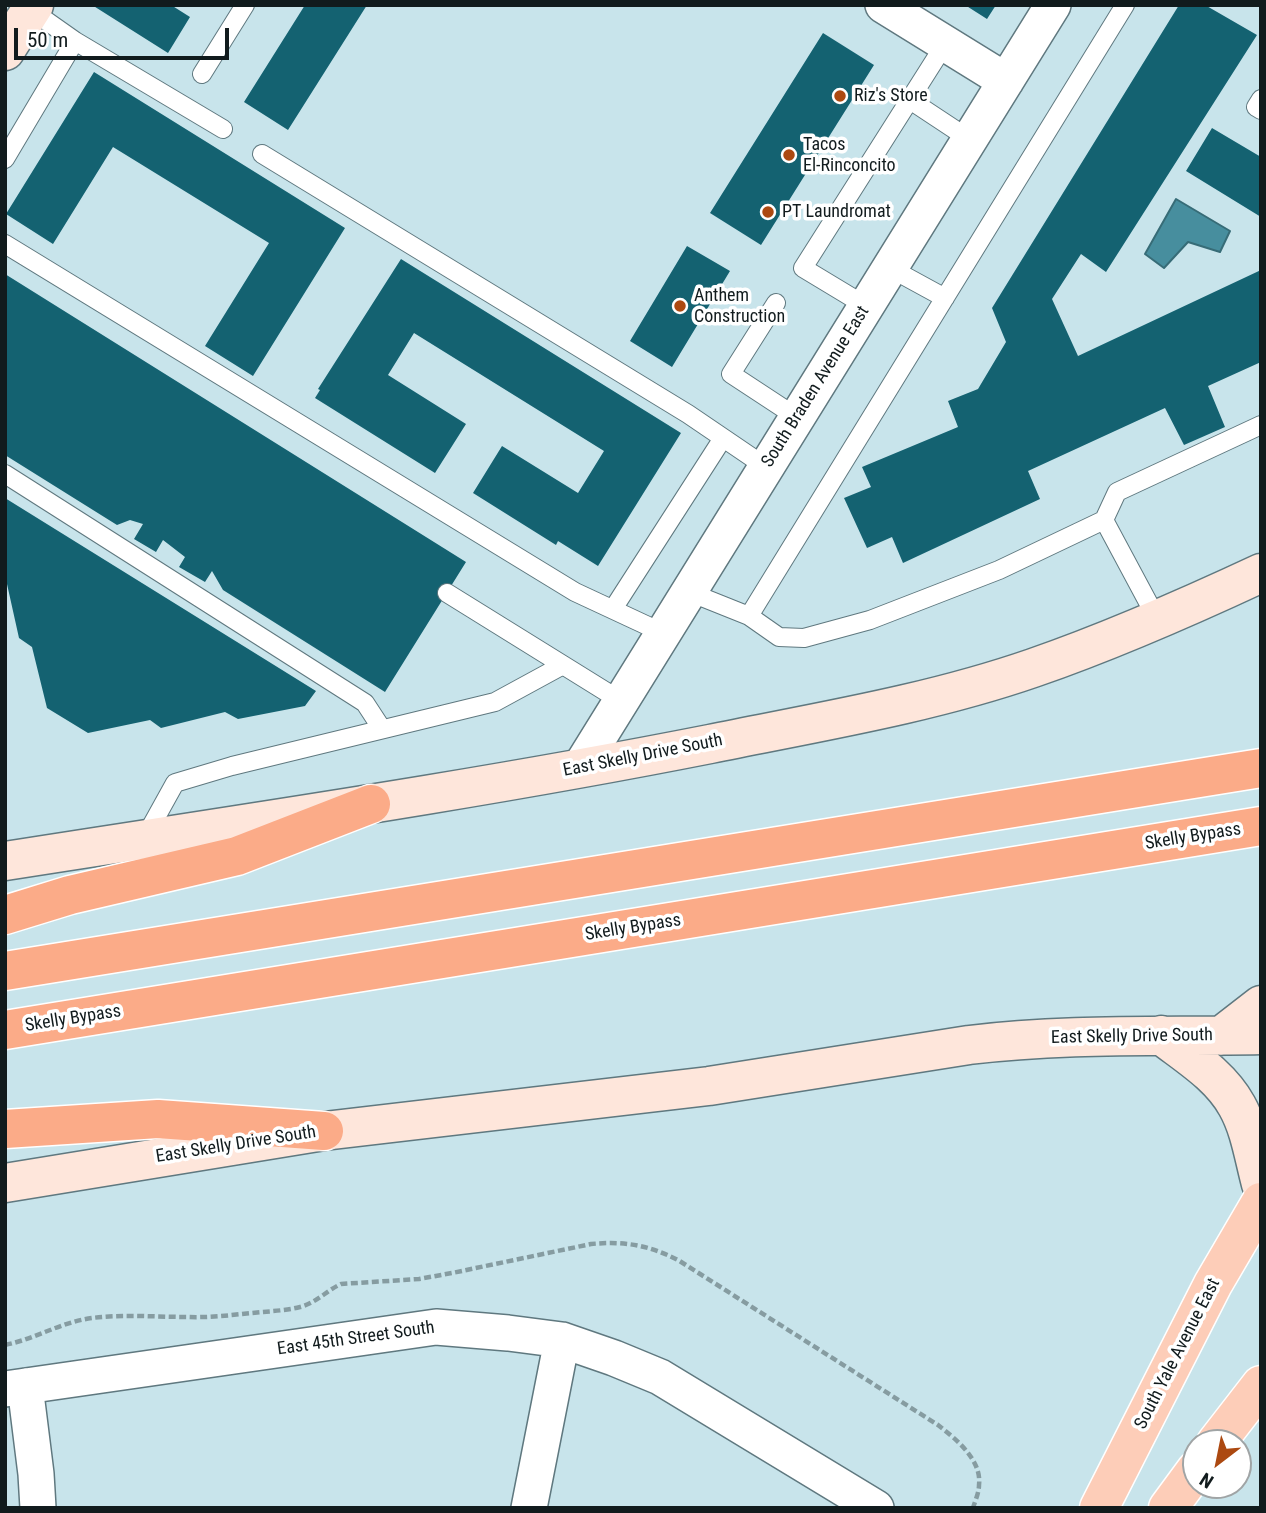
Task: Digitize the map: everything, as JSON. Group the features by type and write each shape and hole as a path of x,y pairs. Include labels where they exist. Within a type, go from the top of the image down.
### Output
{"highway":[{"path":"5,971 1260,768"},
{"path":"5,915 70,895 237,856 371,804"},
{"name":"Skelly Bypass","path":"5,1030 1253,828"},
{"path":"5,1129 158,1119 324,1130"}],"main road":[{"path":"5,51 32,8"},
{"name":"East Skelly Drive South","path":"5,861 579,769 880,710 1031,669 1115,638 1261,573"},
{"path":"1221,1036 1261,1005"},
{"path":"1161,1035 1211,1074 1233,1100 1244,1122 1261,1184"},
{"name":"East Skelly Drive South","path":"5,1183 324,1130 709,1086 1009,1040 1080,1036 1261,1035"},
{"name":"South Yale Avenue East","path":"1099,1508 1213,1284 1261,1202"},
{"path":"1227,1429 1261,1385"},
{"path":"1168,1508 1182,1489"}],"street":[{"path":"883,5 1006,82"},
{"name":"South Braden Avenue East","path":"579,769 1053,5"},
{"name":"East 45th Street South","path":"15,1387 436,1327 562,1340 660,1377 876,1508"},
{"path":"529,1508 562,1340"},
{"path":"15,1387 36,1474 38,1508"}],"lane":[{"path":"202,74 245,5"},
{"path":"749,616 1125,5"},
{"path":"32,8 75,41 223,129"},
{"path":"5,159 75,41"},
{"path":"866,306 803,268 945,44"},
{"path":"1261,99 1256,107 1261,110"},
{"path":"909,100 970,139"},
{"path":"262,154 688,414 766,467"},
{"path":"5,244 575,592 663,633"},
{"path":"890,268 945,298"},
{"path":"776,303 732,374 798,418"},
{"path":"689,592 749,616 779,637 804,638 870,620 986,575 1104,520 1117,492 1261,425"},
{"path":"613,609 723,438"},
{"path":"5,474 365,703 382,729"},
{"path":"1104,520 1157,619"},
{"path":"447,593 621,701"},
{"path":"144,839 175,783 232,765 495,702 563,665"}],"water":[{"path":"1176,199 1230,231 1220,252 1188,242 1164,268 1145,254"}],"building":[{"path":"92,5 171,5 190,17 168,53"},
{"path":"305,5 367,5 288,130 244,102"},
{"path":"965,5 996,5 987,19"},
{"path":"1179,5 1205,5 1257,35 1106,272 1081,254 1052,299 1078,356 1261,270 1261,362 1208,386 1225,427 1184,445 1165,408 1028,471 1040,499 903,563 892,537 867,548 844,498 871,487 862,467 958,427 948,401 978,389 1006,342 992,308"},
{"path":"823,33 874,65 761,245 710,213"},
{"path":"94,72 345,228 253,376 205,346 269,243 113,147 53,244 6,214"},
{"path":"1212,128 1261,157 1261,217 1186,171"},
{"name":"Anthem Construction","path":"687,246 730,271 672,367 630,341"},
{"path":"401,259 681,433 598,566 558,541 556,545 473,493 502,446 578,493 604,451 414,333 388,375 466,424 435,473 315,398 320,390 318,389"},
{"path":"5,274 466,562 385,692 223,590 212,571 205,582 179,567 185,557 163,540 156,552 134,539 143,524 130,520 117,525 5,455"},
{"path":"5,498 316,691 305,706 238,719 225,712 161,728 150,720 88,733 47,708 32,647 19,638 5,575"}],"place":[{"name":"Riz's Store","path":"840,96"},
{"name":"Tacos El-Rinconcito","path":"789,155"},
{"name":"PT Laundromat","path":"768,212"},
{"name":"Anthem Construction","path":"680,306"}]}
